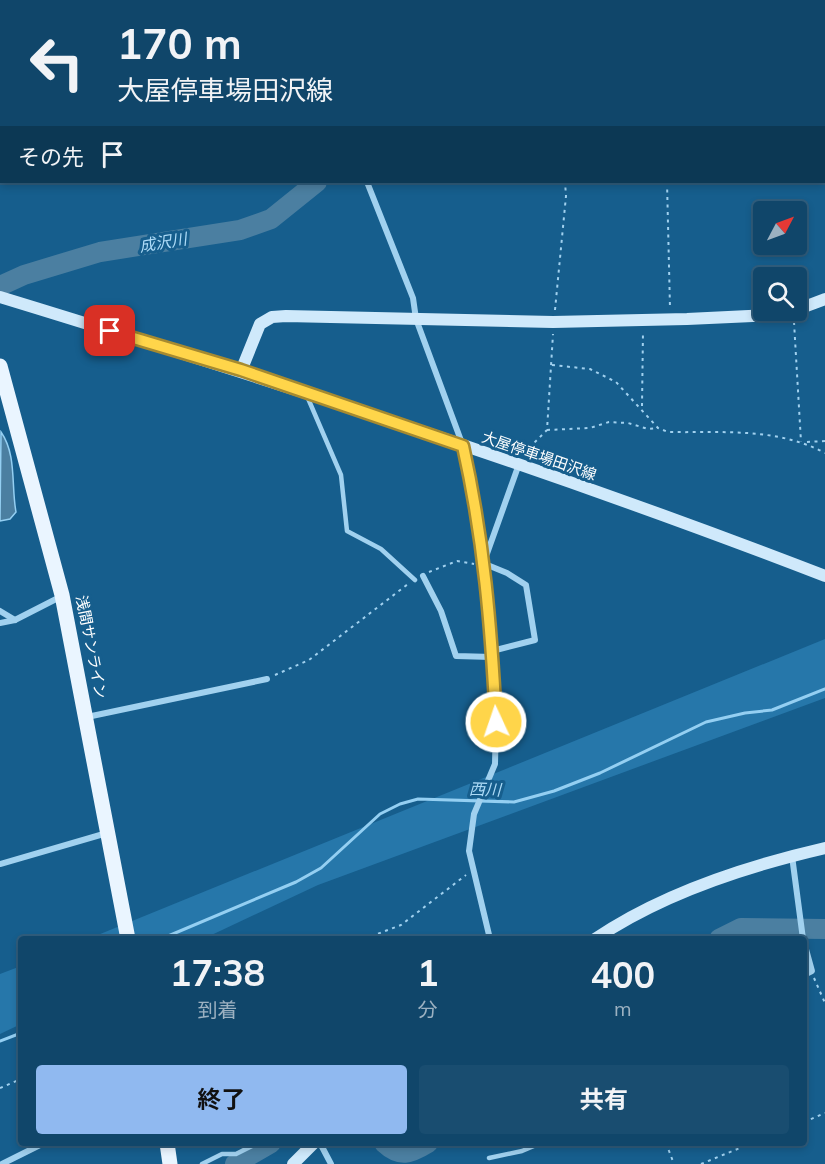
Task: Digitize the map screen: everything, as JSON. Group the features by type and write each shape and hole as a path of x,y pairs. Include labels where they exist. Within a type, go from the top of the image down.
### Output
{"main road":[{"name":"浅間サンライン","path":"0,366 62,595 127,936"},
{"path":"167,1146 170,1164"}],"street":[{"path":"367,183 413,297 416,319 463,446 478,516 492,654 496,722 495,764 474,814 469,851 489,936"},
{"name":"大屋停車場田沢線","path":"0,297 241,370 519,464 679,520 825,576"},
{"path":"807,305 825,299"},
{"path":"241,370 254,334 260,324 272,317 553,322 753,316"},
{"path":"484,565 519,464"},
{"path":"423,576 441,611 456,656 492,654 535,640 526,585 507,573 484,565"},
{"path":"0,623 15,620 62,595"},
{"path":"0,611 15,620"},
{"path":"86,717 267,679"},
{"path":"0,864 107,833"},
{"path":"600,936 656,904 792,855 825,848"},
{"path":"792,855 803,936"},
{"path":"807,952 812,971 807,974"},
{"path":"2,1164 38,1146"},
{"path":"293,1164 311,1146"},
{"path":"322,1146 332,1164"}],"lane":[{"path":"306,393 341,475 347,531 381,549 415,580"},
{"path":"202,1164 222,1154 237,1154 252,1146"},
{"path":"489,1158 534,1146"}],"path":[{"path":"519,464 524,453 547,430 553,322 566,196 565,183"},
{"path":"667,183 670,319"},
{"path":"642,408 644,319"},
{"path":"795,321 801,442"},
{"path":"552,365 590,369 616,382 658,428"},
{"path":"547,430 590,428 609,422 628,423 648,429 658,428 668,432 750,431 801,442 825,453"},
{"path":"801,442 825,441"},
{"path":"423,576 457,561 484,565"},
{"path":"267,679 309,660 415,580"},
{"path":"372,936 401,925 474,869"},
{"path":"812,971 825,1003"},
{"path":"0,1088 18,1080"},
{"path":"807,1121 825,1113"},
{"path":"667,1146 674,1164"},
{"path":"701,1164 745,1146"}],"shaded area":[{"path":"1,432 11,461 16,512 10,519 0,521"},
{"path":"825,639 825,698 318,885 209,936 95,936"},
{"path":"18,967 18,1025 0,1034 0,974"}],"waterway":[{"name":"成沢川","path":"0,286 24,275 100,252 240,230 271,219 316,183"},
{"name":"西川","path":"168,936 296,882 321,868 380,814 400,804 418,799 514,802 554,791 600,773 706,722 745,713 772,710 825,689"},
{"path":"725,936 741,928 825,929"},
{"name":"西川","path":"0,1041 18,1034"},
{"path":"235,1164 266,1146"},
{"path":"388,1146 395,1151 405,1153 423,1146"}],"route":[{"path":"110,331 241,370 463,446 478,516 483,565 485,564 496,722"}]}
